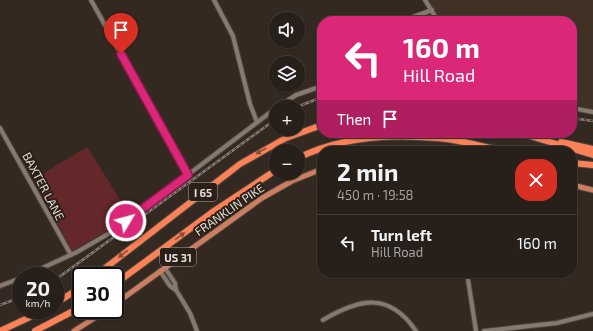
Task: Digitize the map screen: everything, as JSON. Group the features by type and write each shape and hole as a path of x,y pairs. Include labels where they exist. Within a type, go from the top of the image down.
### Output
{"highway":[{"name":"I 65","path":"107,267 240,164 286,138 317,127"},
{"path":"335,146 376,138"},
{"path":"437,138 479,146"},
{"path":"537,138 565,146"},
{"path":"539,138 593,148"},
{"path":"577,149 593,154"},
{"path":"305,156 317,152"},
{"path":"577,164 593,166"},
{"name":"I 65","path":"124,277 214,211 269,175"},
{"path":"35,331 72,312"},
{"path":"0,330 25,319"}],"main road":[{"name":"FRANKLIN PIKE","path":"124,297 262,198 292,181 317,171"},
{"path":"577,186 593,190"},
{"path":"74,331 93,319"}],"street":[{"path":"91,0 188,175"},
{"path":"214,0 233,36 250,104 258,122"},
{"path":"425,0 435,16"},
{"path":"416,16 432,10"},
{"path":"289,100 296,95 317,88"},
{"path":"577,109 593,112"},
{"path":"44,267 70,255 115,230 269,114"},
{"name":"BAXTER LANE","path":"0,128 70,255"},
{"path":"164,268 190,313 197,331"},
{"path":"160,271 170,286 176,290"},
{"path":"468,278 476,331"},
{"path":"0,286 12,281"},
{"path":"323,320 351,306 377,302 399,312 416,331"},
{"path":"484,331 557,323 593,314"}],"shaded area":[{"path":"428,0 593,0 593,111 577,109 577,16 437,16"},
{"path":"87,147 129,214 114,227 72,251 34,179"}],"railway":[{"path":"305,104 317,99"},
{"path":"577,119 593,121"},
{"path":"64,273 269,124"},
{"path":"0,305 12,300"}],"route":[{"path":"121,54 188,175 126,221"}]}
